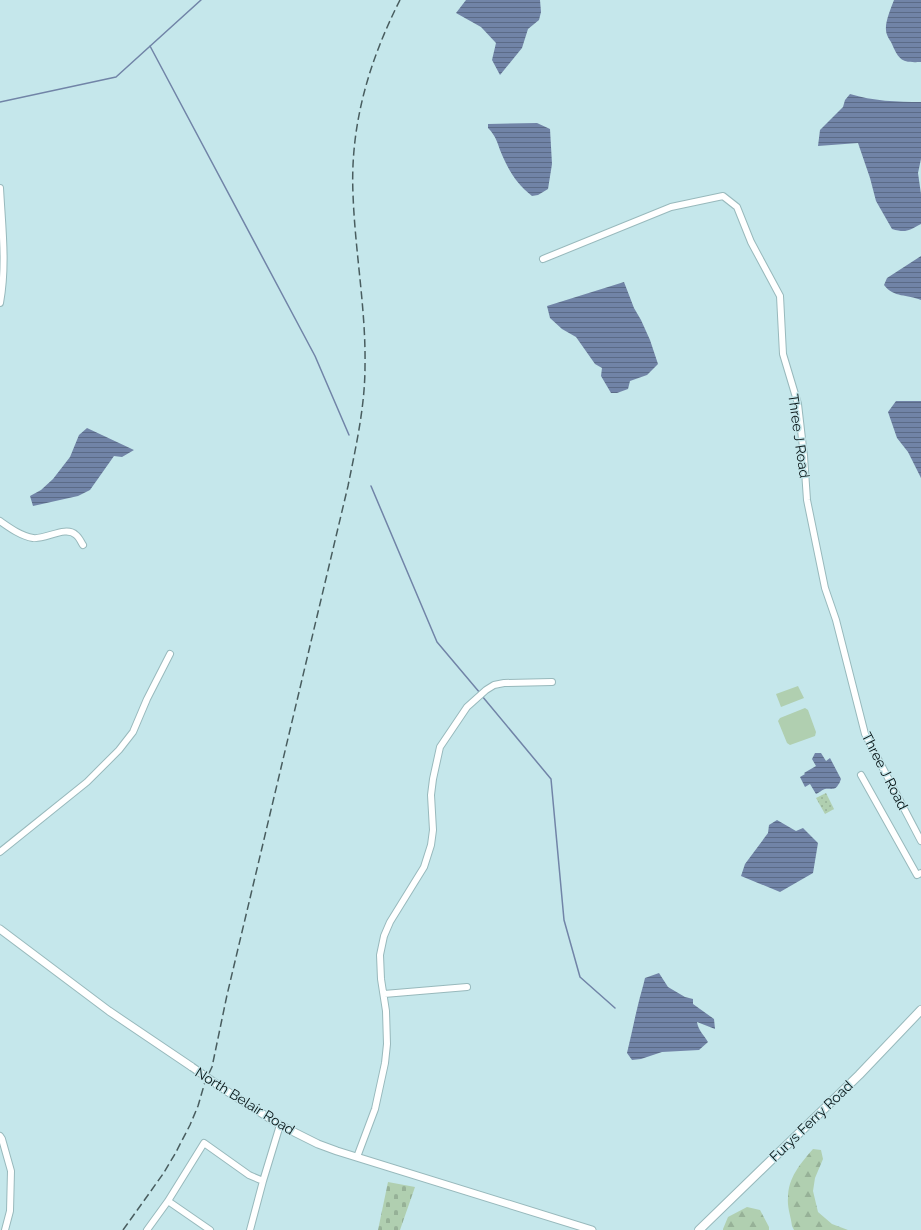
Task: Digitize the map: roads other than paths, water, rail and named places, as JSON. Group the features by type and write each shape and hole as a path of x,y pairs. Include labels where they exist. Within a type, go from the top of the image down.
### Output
{"main road":[{"name":"Furys Ferry Road","path":"699,1230 859,1075 921,1010"}],"street":[{"path":"0,188 4,244 3,285 0,303"},
{"name":"Three J Road","path":"543,259 671,208 724,196 737,207 751,242 780,296 783,354 798,404 807,500 825,588 836,620 865,734 921,842"},
{"path":"0,521 24,536 36,538 63,531 70,532 75,534 83,545"},
{"path":"0,852 87,782 119,750 133,732 147,698 170,654"},
{"path":"357,1157 375,1109 386,1063 387,1044 380,955 384,936 390,922 424,867 431,845 432,784 440,747 467,707 494,685 504,683 552,682"},
{"path":"861,775 917,874 921,873"},
{"name":"North Belair Road","path":"0,929 110,1011 225,1090 280,1125 318,1144 592,1230"},
{"path":"384,994 467,987"},
{"path":"250,1230 280,1125"},
{"path":"0,1136 11,1171 10,1211 5,1230"},
{"path":"147,1230 168,1201 204,1143 249,1175 263,1181"},
{"path":"168,1201 210,1230"}],"water":[{"path":"466,0 540,0 541,12 539,20 528,29 522,48 500,75 492,60 496,43 481,27 456,13"},
{"path":"894,0 921,0 921,62 909,62 899,57 886,32 888,15"},
{"path":"850,94 876,100 921,102 921,159 918,173 921,194 921,224 907,231 892,229 876,201 858,143 818,146 820,130 843,107 845,100"},
{"path":"537,123 550,129 552,164 548,189 538,195 532,196 521,186 509,169 496,138 488,128 488,124"},
{"path":"921,256 921,300 896,294 884,285 887,278"},
{"path":"624,282 634,308 650,340 658,364 647,375 630,381 628,389 617,393 611,393 601,376 602,368 595,364 576,337 562,329 550,318 547,306"},
{"path":"896,401 921,401 921,478 908,452 897,438 888,412"},
{"path":"87,428 134,450 122,457 114,456 90,490 78,496 33,506 30,496 41,490 53,479 70,457 79,435"},
{"path":"815,753 821,753 826,761 830,758 841,779 837,787 832,789 824,789 816,794 810,784 805,787 800,777 816,766 812,759"},
{"path":"777,820 796,831 803,828 818,843 813,873 780,892 741,876 745,864 768,833 769,825"},
{"path":"659,973 668,987 685,997 693,999 693,1004 714,1019 715,1029 697,1022 700,1030 708,1042 699,1050 662,1052 641,1059 632,1060 627,1053 645,978"}],"waterway":[{"path":"0,102 116,77 201,0"},
{"path":"150,46 315,356 349,435"},
{"path":"371,486 437,642 480,693"},
{"path":"482,696 551,779 564,920 580,977 615,1008"}],"railway":[{"path":"123,1230 163,1174 175,1154 190,1125 198,1106 205,1082 212,1067 227,995 348,486 362,411 365,381 364,323 353,194 355,143 358,118 371,70 379,46 400,0"}]}
